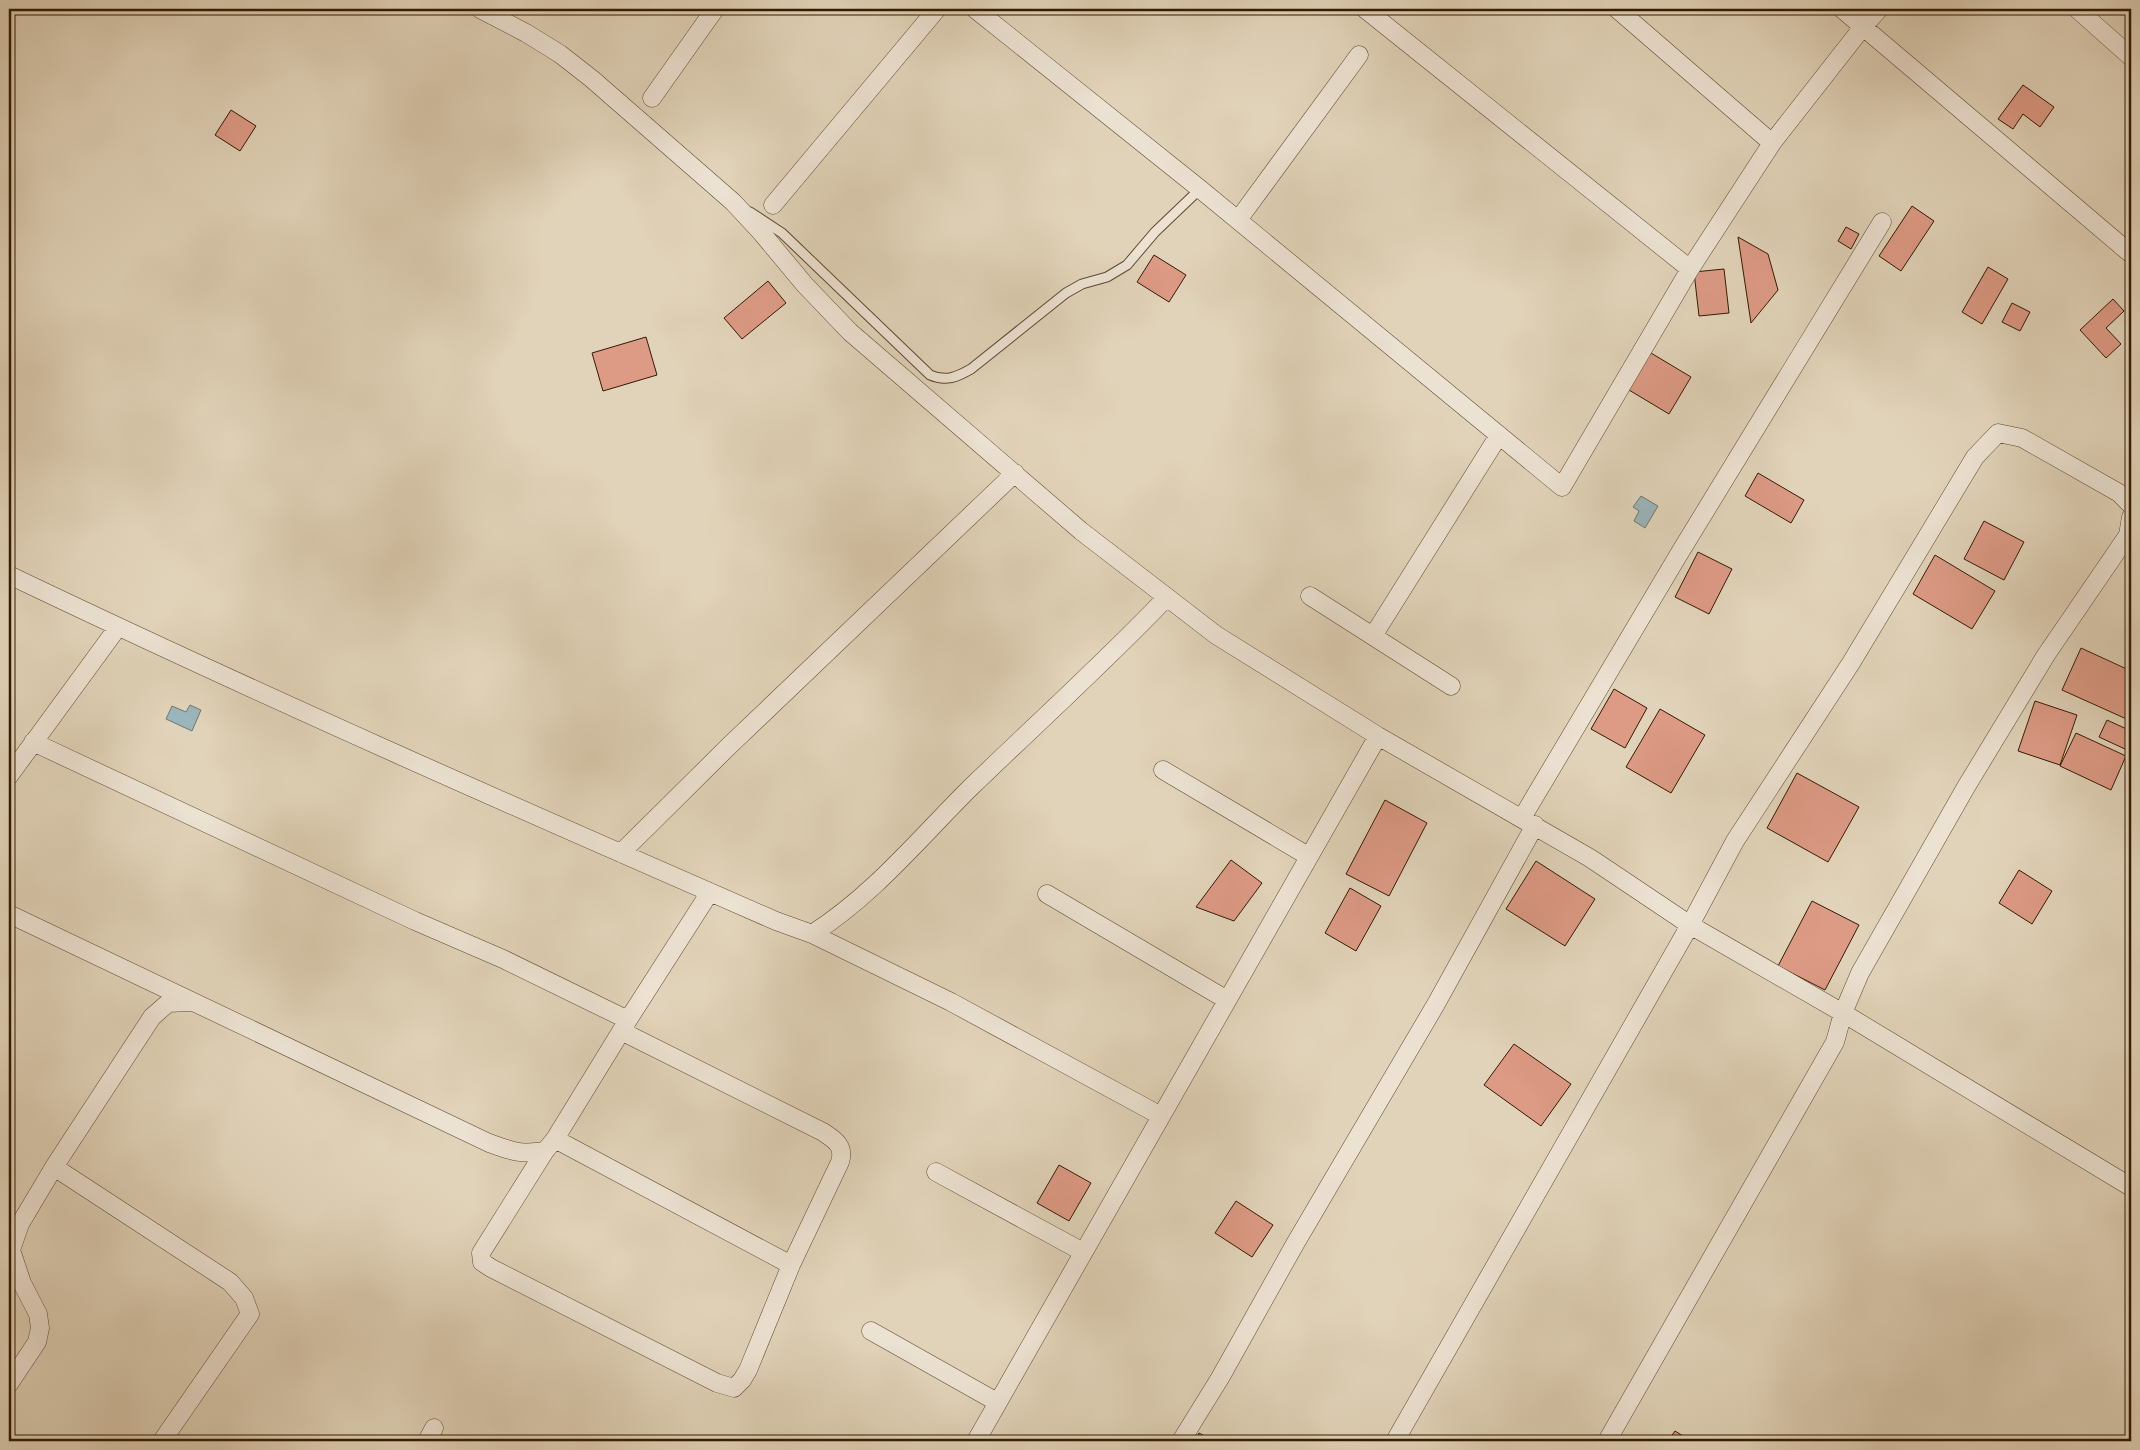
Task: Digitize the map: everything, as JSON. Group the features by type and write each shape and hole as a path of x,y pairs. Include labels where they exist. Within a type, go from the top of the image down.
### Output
{"street":[{"path":"480,9 526,33 560,54 599,85 733,202 805,285 850,332 1081,531 1216,635 1378,736 1590,858 1690,925 1843,1013 2131,1187"},
{"path":"652,98 715,9"},
{"path":"773,205 937,9"},
{"path":"975,9 1200,189 1562,487 1690,270 1772,143 1879,9"},
{"path":"1365,9 1690,270"},
{"path":"1617,9 1772,143"},
{"path":"1842,9 1862,28 2131,254"},
{"path":"2077,9 2131,57"},
{"path":"1238,220 1359,55"},
{"path":"1182,1441 1426,1020 1529,822 1684,546 1882,222"},
{"path":"1395,1441 1690,925 1735,841 1851,663 1975,457 1998,433 2022,438 2119,493 2131,505"},
{"path":"1373,636 1499,435"},
{"path":"622,853 729,746 1015,473"},
{"path":"1606,1441 1835,1042 1843,1013 1860,973 1966,787 2046,655 2128,535 2131,517"},
{"path":"9,575 118,627 529,815 622,853 776,921 812,934 951,1002 1161,1116"},
{"path":"1310,596 1451,686"},
{"path":"812,934 854,904 1041,719 1113,653 1166,597"},
{"path":"9,776 118,627"},
{"path":"976,1441 1378,736"},
{"path":"33,742 415,921 504,960 624,1025 822,1132 836,1141 842,1148 843,1155 791,1265 748,1370 734,1388 717,1383 490,1268 482,1262 481,1253 624,1025 710,892"},
{"path":"1163,770 1308,856"},
{"path":"1047,894 1227,1000"},
{"path":"9,914 489,1143 517,1153 550,1145 791,1265"},
{"path":"9,1384 36,1342 40,1328 38,1314 22,1283 10,1250 20,1224 54,1167 152,1017 168,1003 192,1002"},
{"path":"54,1167 230,1282 244,1298 250,1314 162,1441"},
{"path":"936,1172 1084,1252"},
{"path":"871,1331 997,1402"}],"lane":[{"path":"733,202 782,233 930,375 938,379 945,379 956,378 971,369 1066,293 1082,284 1107,277 1127,265 1155,232 1200,189"}],"water":[{"path":"1641,496 1658,506 1645,528 1634,521 1639,511 1633,507"},
{"path":"190,705 201,710 192,731 166,719 172,706 186,712"}],"building":[{"path":"2023,85 2054,107 2040,127 2023,114 2013,129 1998,119"},
{"path":"231,110 256,126 240,151 215,135"},
{"path":"1912,206 1934,221 1901,271 1879,256"},
{"path":"1846,227 1859,234 1851,249 1838,241"},
{"path":"1738,237 1768,254 1778,290 1751,323"},
{"path":"1154,255 1186,275 1169,302 1137,282"},
{"path":"1988,267 2008,279 1982,324 1962,312"},
{"path":"1724,269 1729,313 1699,316 1694,272"},
{"path":"768,281 786,303 742,339 724,318"},
{"path":"2113,299 2124,311 2106,328 2121,344 2106,358 2080,330"},
{"path":"2012,303 2030,312 2020,331 2002,322"},
{"path":"646,337 657,375 603,391 592,353"},
{"path":"1646,350 1691,377 1669,414 1624,387"},
{"path":"1758,473 1804,500 1791,523 1745,496"},
{"path":"1984,521 2024,542 2004,580 1964,559"},
{"path":"1698,552 1732,569 1709,614 1675,597"},
{"path":"1935,555 1995,591 1972,629 1913,594"},
{"path":"2081,648 2131,671 2131,721 2062,690"},
{"path":"1614,689 1647,708 1625,748 1591,729"},
{"path":"2035,701 2077,715 2060,765 2018,751"},
{"path":"1660,709 1705,735 1671,793 1626,767"},
{"path":"2107,720 2131,731 2125,749 2099,737"},
{"path":"2076,733 2126,756 2111,790 2060,766"},
{"path":"1797,773 1859,807 1828,862 1767,828"},
{"path":"1385,800 1427,823 1389,896 1346,874"},
{"path":"1231,860 1262,883 1234,921 1196,907"},
{"path":"1536,861 1595,899 1565,946 1506,909"},
{"path":"2019,870 2052,891 2032,924 1999,903"},
{"path":"1350,888 1381,906 1356,951 1325,933"},
{"path":"1812,901 1859,925 1825,990 1778,966"},
{"path":"1514,1044 1571,1084 1541,1126 1484,1085"},
{"path":"1059,1165 1091,1183 1069,1221 1037,1203"},
{"path":"1236,1201 1273,1225 1252,1257 1215,1233"},
{"path":"1675,1431 1691,1441 1668,1441"},
{"path":"1199,1433 1214,1441 1195,1441"}]}
